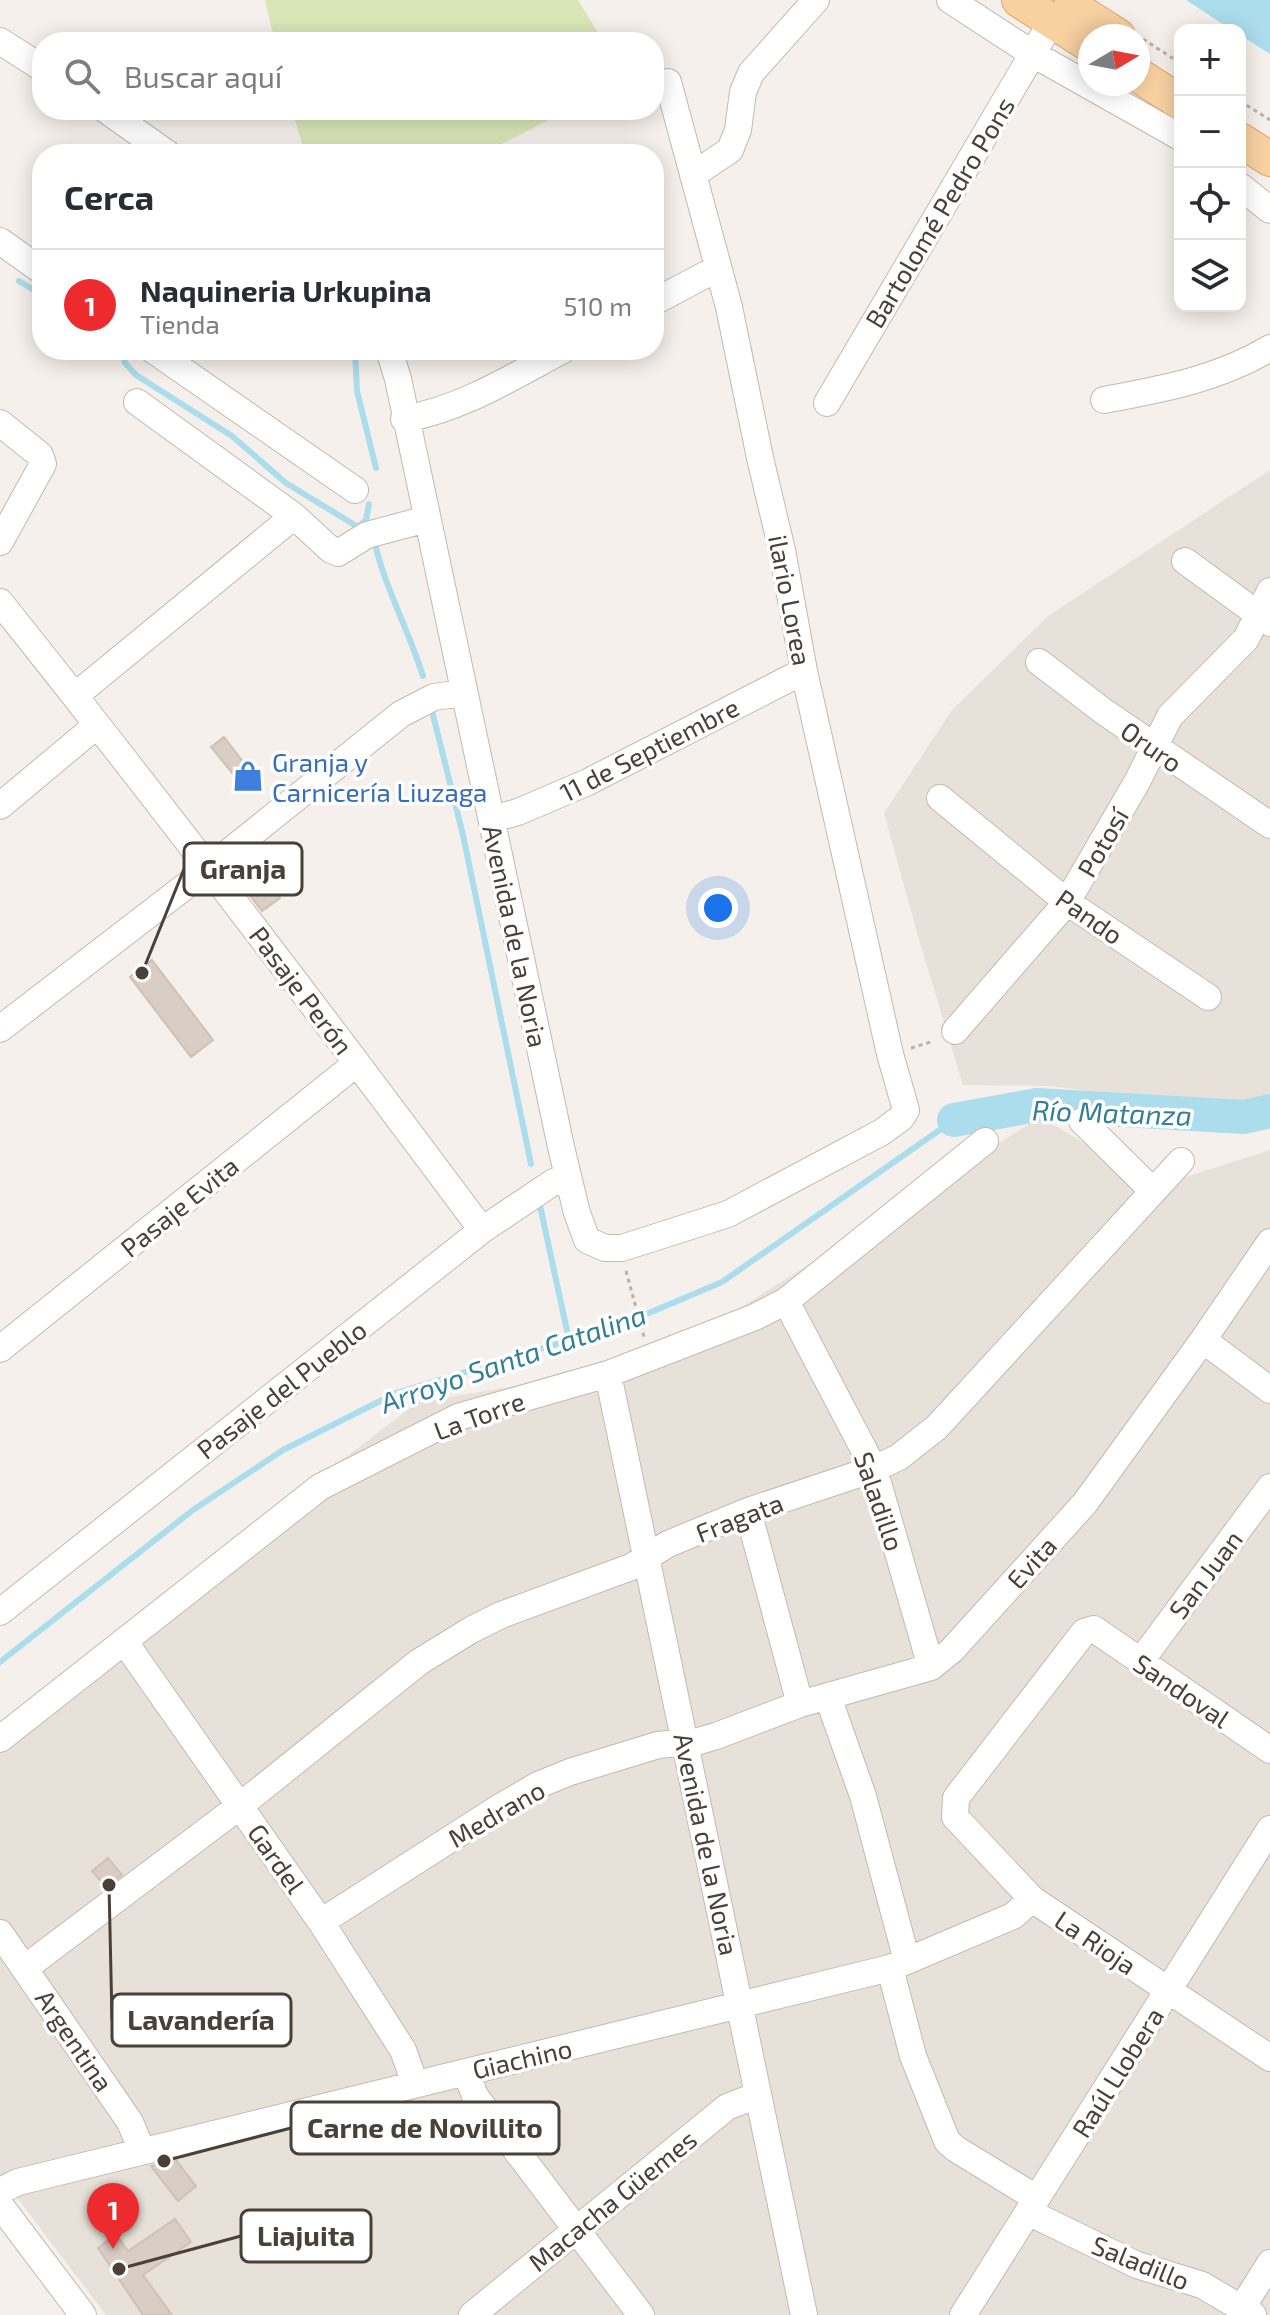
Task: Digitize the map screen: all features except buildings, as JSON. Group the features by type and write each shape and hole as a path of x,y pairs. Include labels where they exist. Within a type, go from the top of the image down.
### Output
{"main road":[{"path":"1019,0 1056,10 1089,24"},
{"path":"1056,10 1078,33"},
{"path":"1150,57 1174,72"},
{"path":"1150,83 1174,98"},
{"path":"1246,118 1270,133"},
{"path":"1246,144 1270,159"}],"street":[{"path":"693,175 730,150 738,130 743,92 751,73 816,0"},
{"path":"950,0 1033,54 1174,134"},
{"name":"Bartolomé Pedro Pons","path":"827,403 1056,10"},
{"path":"0,41 32,62"},
{"name":"ilario Lorea","path":"622,1248 728,1214 882,1132 901,1118 906,1110 890,1054 804,671 782,550 729,307 668,82"},
{"path":"120,120 154,144"},
{"path":"1246,191 1270,210"},
{"path":"0,241 32,264"},
{"path":"664,297 718,268"},
{"path":"1104,400 1227,371 1270,348"},
{"path":"167,360 355,490"},
{"name":"Avenida de la Noria","path":"392,360 568,1176 587,1240 605,1248 622,1248"},
{"path":"404,419 428,415 463,403 544,360"},
{"path":"137,402 294,516 338,553 367,535 427,519"},
{"path":"0,423 40,455 43,464 0,542"},
{"path":"76,695 294,516"},
{"path":"1185,561 1264,619"},
{"name":"Potosí","path":"955,1031 1067,902 1170,716 1264,619 1270,591"},
{"name":"Pasaje Perón","path":"0,602 209,868 482,1230"},
{"name":"Oruro","path":"1039,662 1154,747 1270,825"},
{"name":"11 de Septiembre","path":"492,819 518,812 588,782 804,671"},
{"path":"0,1029 209,868 401,714 434,697 463,693"},
{"path":"0,806 97,725"},
{"name":"Pando","path":"940,798 1067,902 1208,997"},
{"name":"Pasaje Evita","path":"0,1349 357,1063"},
{"path":"1082,1121 1153,1191"},
{"name":"La Torre","path":"0,1739 320,1487 458,1417 608,1374 755,1317 786,1301 985,1141"},
{"name":"Fragata","path":"25,1968 241,1805 419,1662 471,1630 501,1615 631,1567 668,1544 748,1511 874,1469 899,1457 937,1427 1181,1161"},
{"name":"Pasaje del Pueblo","path":"0,1612 482,1230 552,1183 568,1176"},
{"name":"Evita","path":"686,1741 716,1736 800,1704 931,1667 952,1650 1085,1503 1270,1242"},
{"name":"Saladillo","path":"786,1301 874,1469 931,1667"},
{"path":"1203,1340 1270,1390"},
{"name":"Avenida de la Noria","path":"608,1374 804,2315"},
{"name":"San Juan","path":"1140,1662 1270,1487"},
{"path":"748,1511 800,1704"},
{"name":"Sandoval","path":"956,1798 1084,1632 1094,1629 1270,1750"},
{"name":"Gardel","path":"124,1641 321,1922 403,2050 415,2084"},
{"name":"Saladillo","path":"828,1697 863,1796 898,1965 913,2056 947,2141 1032,2205 1137,2265 1202,2285 1247,2312"},
{"name":"Medrano","path":"321,1922 538,1785 658,1745 686,1741"},
{"name":"La Rioja","path":"956,1798 955,1817 1032,1899 1270,2058"},
{"name":"Raúl Llobera","path":"963,2315 1270,1829"},
{"name":"Giachino","path":"0,2191 18,2182 740,2007 898,1965 1013,1916 1032,1899"},
{"name":"Argentina","path":"0,1933 130,2122 142,2151"},
{"path":"466,2072 475,2096 641,2315"},
{"name":"Macacha Güemes","path":"472,2315 727,2107 758,2095"},
{"path":"0,2205 83,2315"},
{"path":"1247,2312 1270,2263"}],"path":[{"path":"1246,105 1270,120"},
{"path":"907,1049 933,1042 955,1031"},
{"path":"622,1248 644,1337"}],"shaded area":[{"path":"1270,470 1270,1100 1239,1108 1048,1086 963,1085 884,813 952,710 1048,616"},
{"path":"1040,1117 1158,1186 1270,1150 1270,2315 106,2315 0,2175 0,1722 418,1402 652,1364"}],"green space":[{"path":"265,0 578,0 598,32 273,32"},
{"path":"295,120 548,120 501,144 302,144"}],"water":[{"path":"1186,0 1270,0 1270,54 1246,39 1246,24 1223,24"}],"waterway":[{"path":"19,281 32,289"},
{"path":"124,360 136,375 232,436 286,483 358,527 366,520 369,527"},
{"path":"355,360 357,391 376,468"},
{"path":"366,520 369,504"},
{"path":"375,544 423,676"},
{"path":"431,707 463,835 531,1164"},
{"name":"Río Matanza","path":"954,1120 1037,1105 1244,1117 1270,1111"},
{"name":"Arroyo Santa Catalina","path":"0,1662 193,1510 283,1450 396,1393 623,1324 722,1282 954,1120"},
{"path":"539,1201 569,1340"}],"place":[{"name":"Granja y Carnicería Liuzaga","path":"248,776"},
{"name":"Granja","path":"142,973"},
{"name":"Lavandería","path":"109,1885"},
{"name":"Carne de Novillito","path":"164,2161"},
{"name":"Naquineria Urkupina","path":"113,2249"},
{"name":"Liajuita","path":"119,2269"}]}
